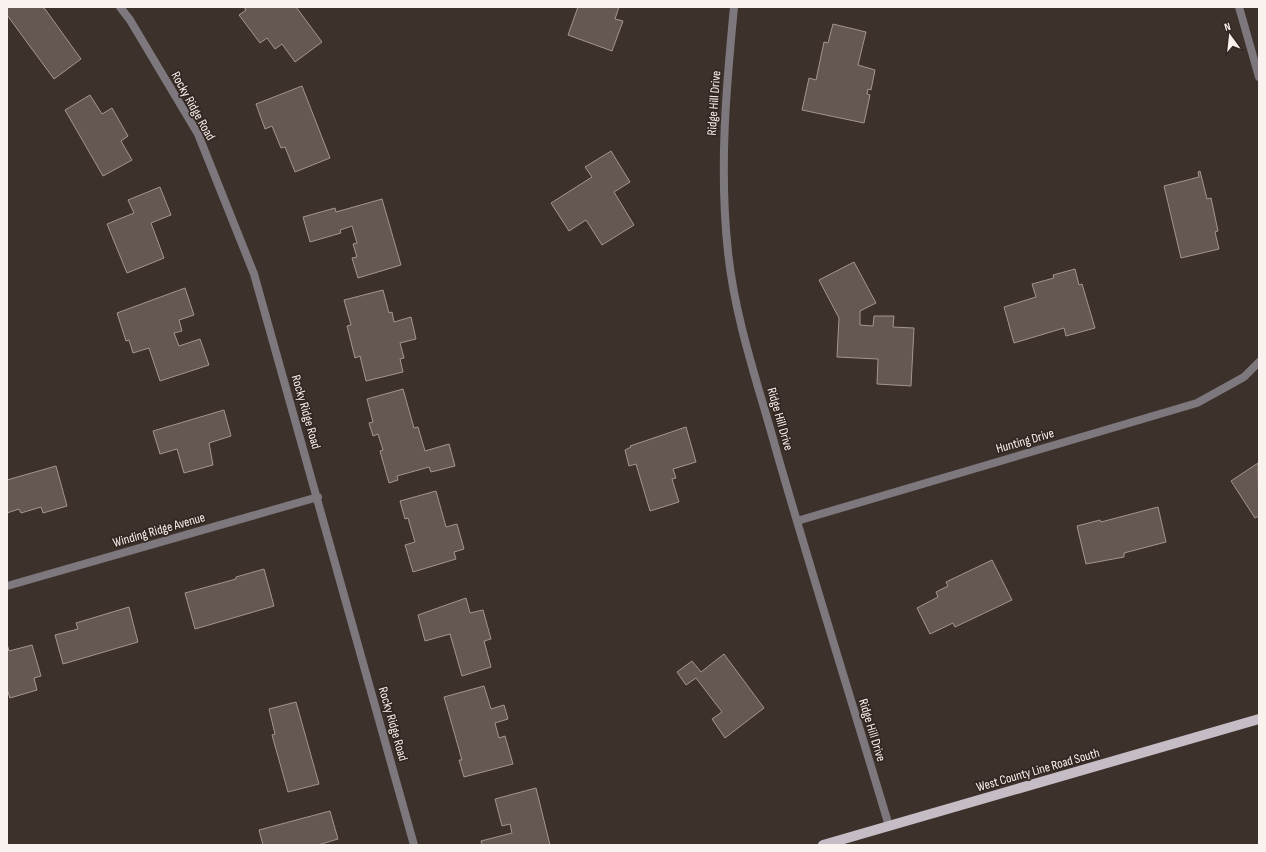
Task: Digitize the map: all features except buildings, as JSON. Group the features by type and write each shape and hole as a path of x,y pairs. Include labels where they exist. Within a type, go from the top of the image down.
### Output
{"main road":[{"name":"West County Line Road South","path":"823,845 1259,719"}],"street":[{"name":"Rocky Ridge Road","path":"120,7 130,20 200,142 254,274 318,497 414,845"},
{"name":"Ridge Hill Drive","path":"734,7 724,104 722,169 728,253 738,314 797,521 889,826"},
{"path":"1239,7 1259,77"},
{"name":"Hunting Drive","path":"797,521 1197,403 1244,377 1259,362"},
{"name":"Winding Ridge Avenue","path":"7,586 318,497"}]}
